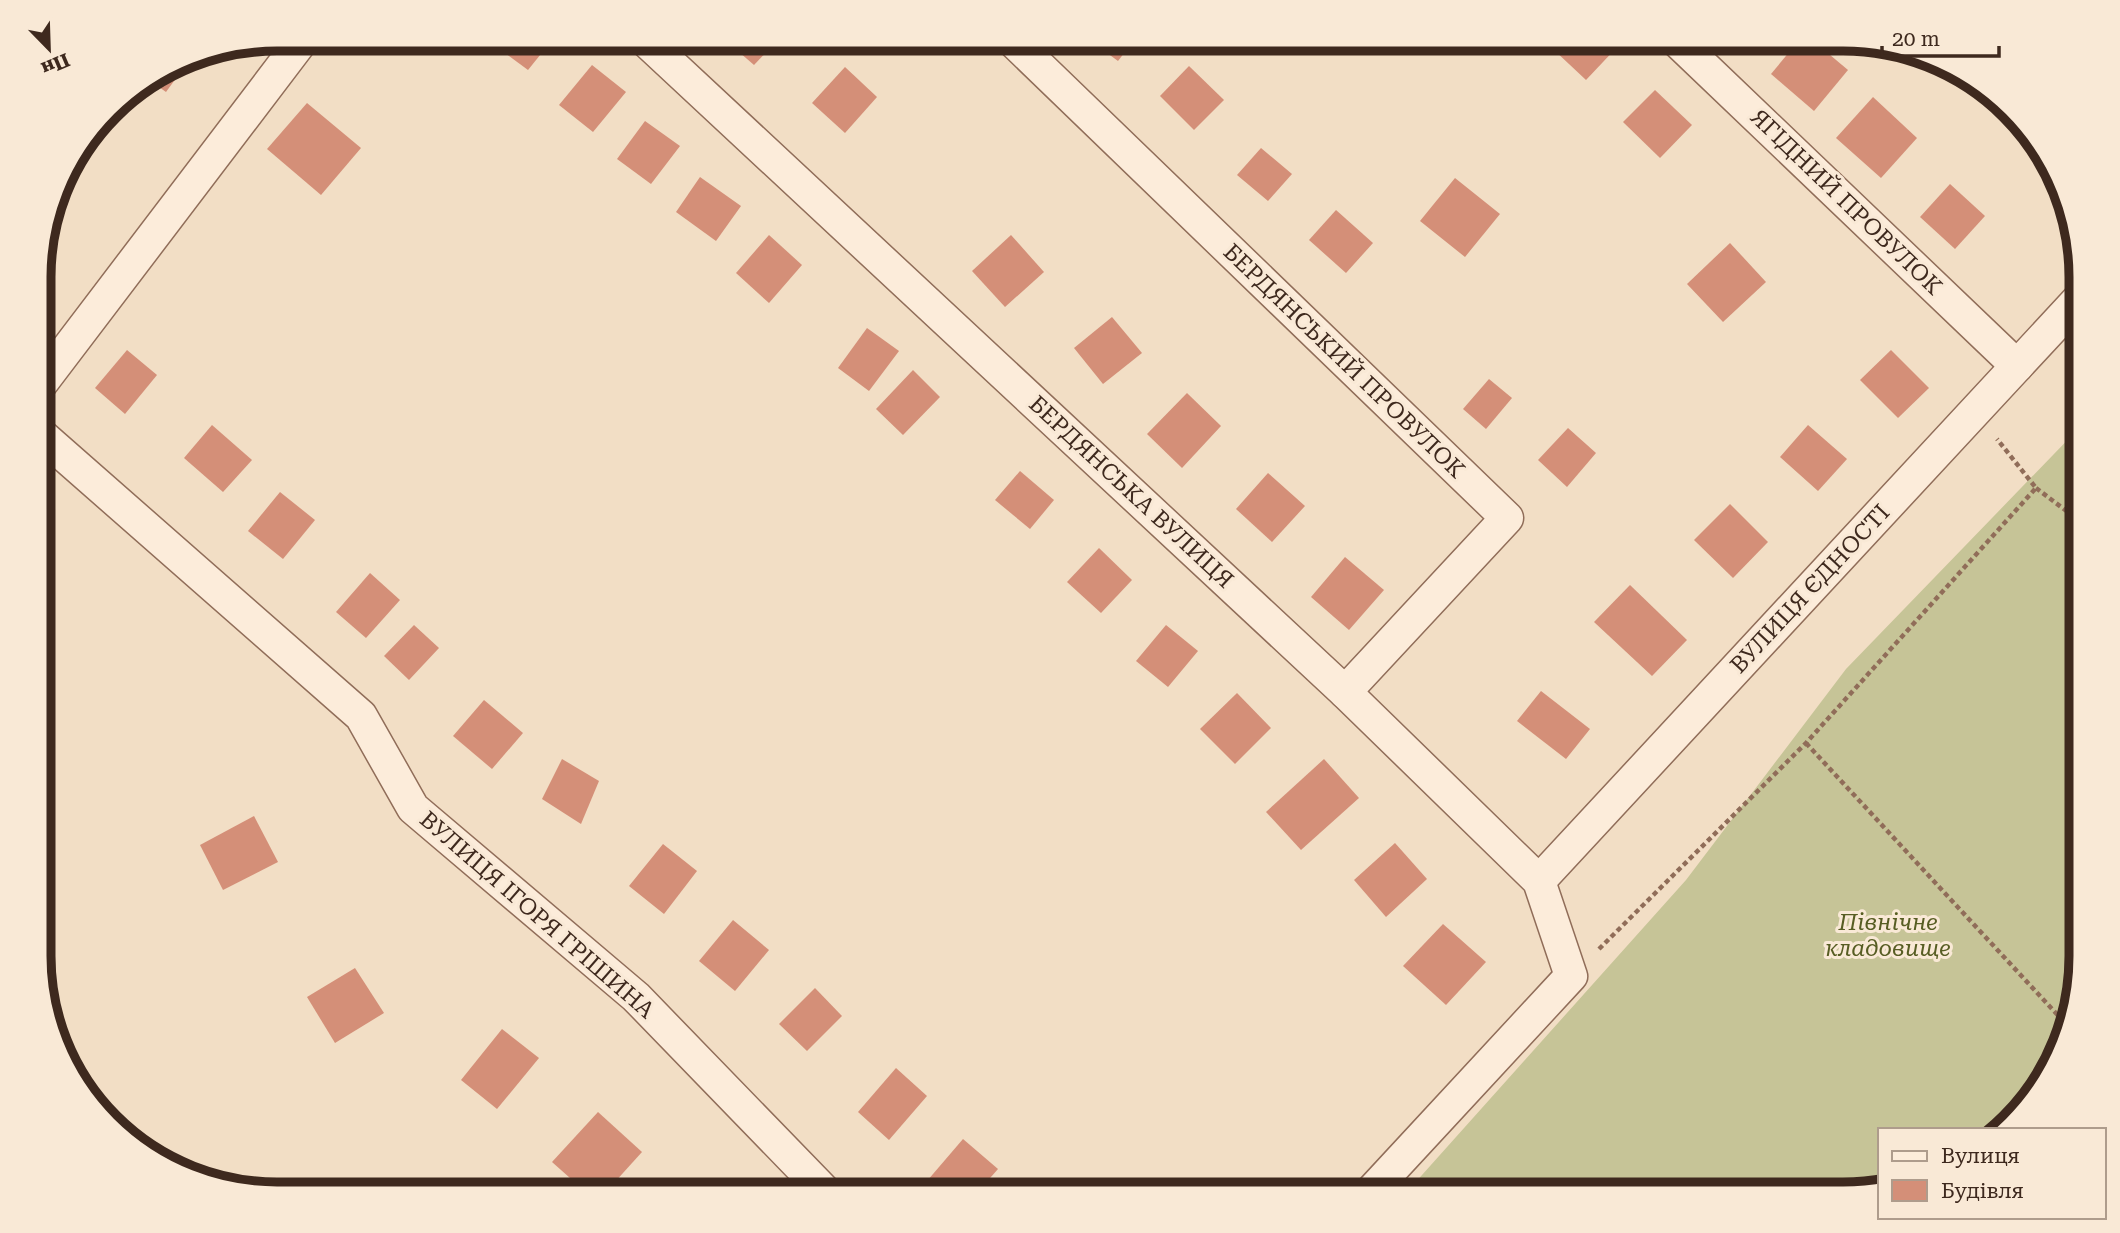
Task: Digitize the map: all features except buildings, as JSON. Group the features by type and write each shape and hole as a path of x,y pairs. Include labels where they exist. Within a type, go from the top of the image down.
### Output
{"street":[{"path":"51,370 293,51"},
{"name":"БЕРДЯНСЬКА ВУЛИЦЯ","path":"658,51 1345,692 1539,881 1571,976"},
{"name":"БЕРДЯНСЬКИЙ ПРОВУЛОК","path":"1024,51 1507,518 1345,692"},
{"name":"ЯГІДНИЙ ПРОВУЛОК","path":"1689,51 2017,366"},
{"name":"ВУЛИЦЯ ЄДНОСТІ","path":"1539,881 2069,310"},
{"name":"ВУЛИЦЯ ІГОРЯ ГРІШИНА","path":"51,444 361,716 413,808 636,997 815,1182"},
{"path":"1379,1182 1571,976"}],"path":[{"path":"1975,411 2036,488 2069,513"},
{"path":"1571,976 1806,743 2036,488"},
{"path":"1806,743 2061,1018"}],"green space":[{"name":"Північне кладовище","path":"2069,438 2069,971 2062,1015 2052,1043 2039,1069 2013,1105 1989,1128 1878,1128 1878,1179 1858,1182 1416,1182 1686,880 1846,669"}]}
